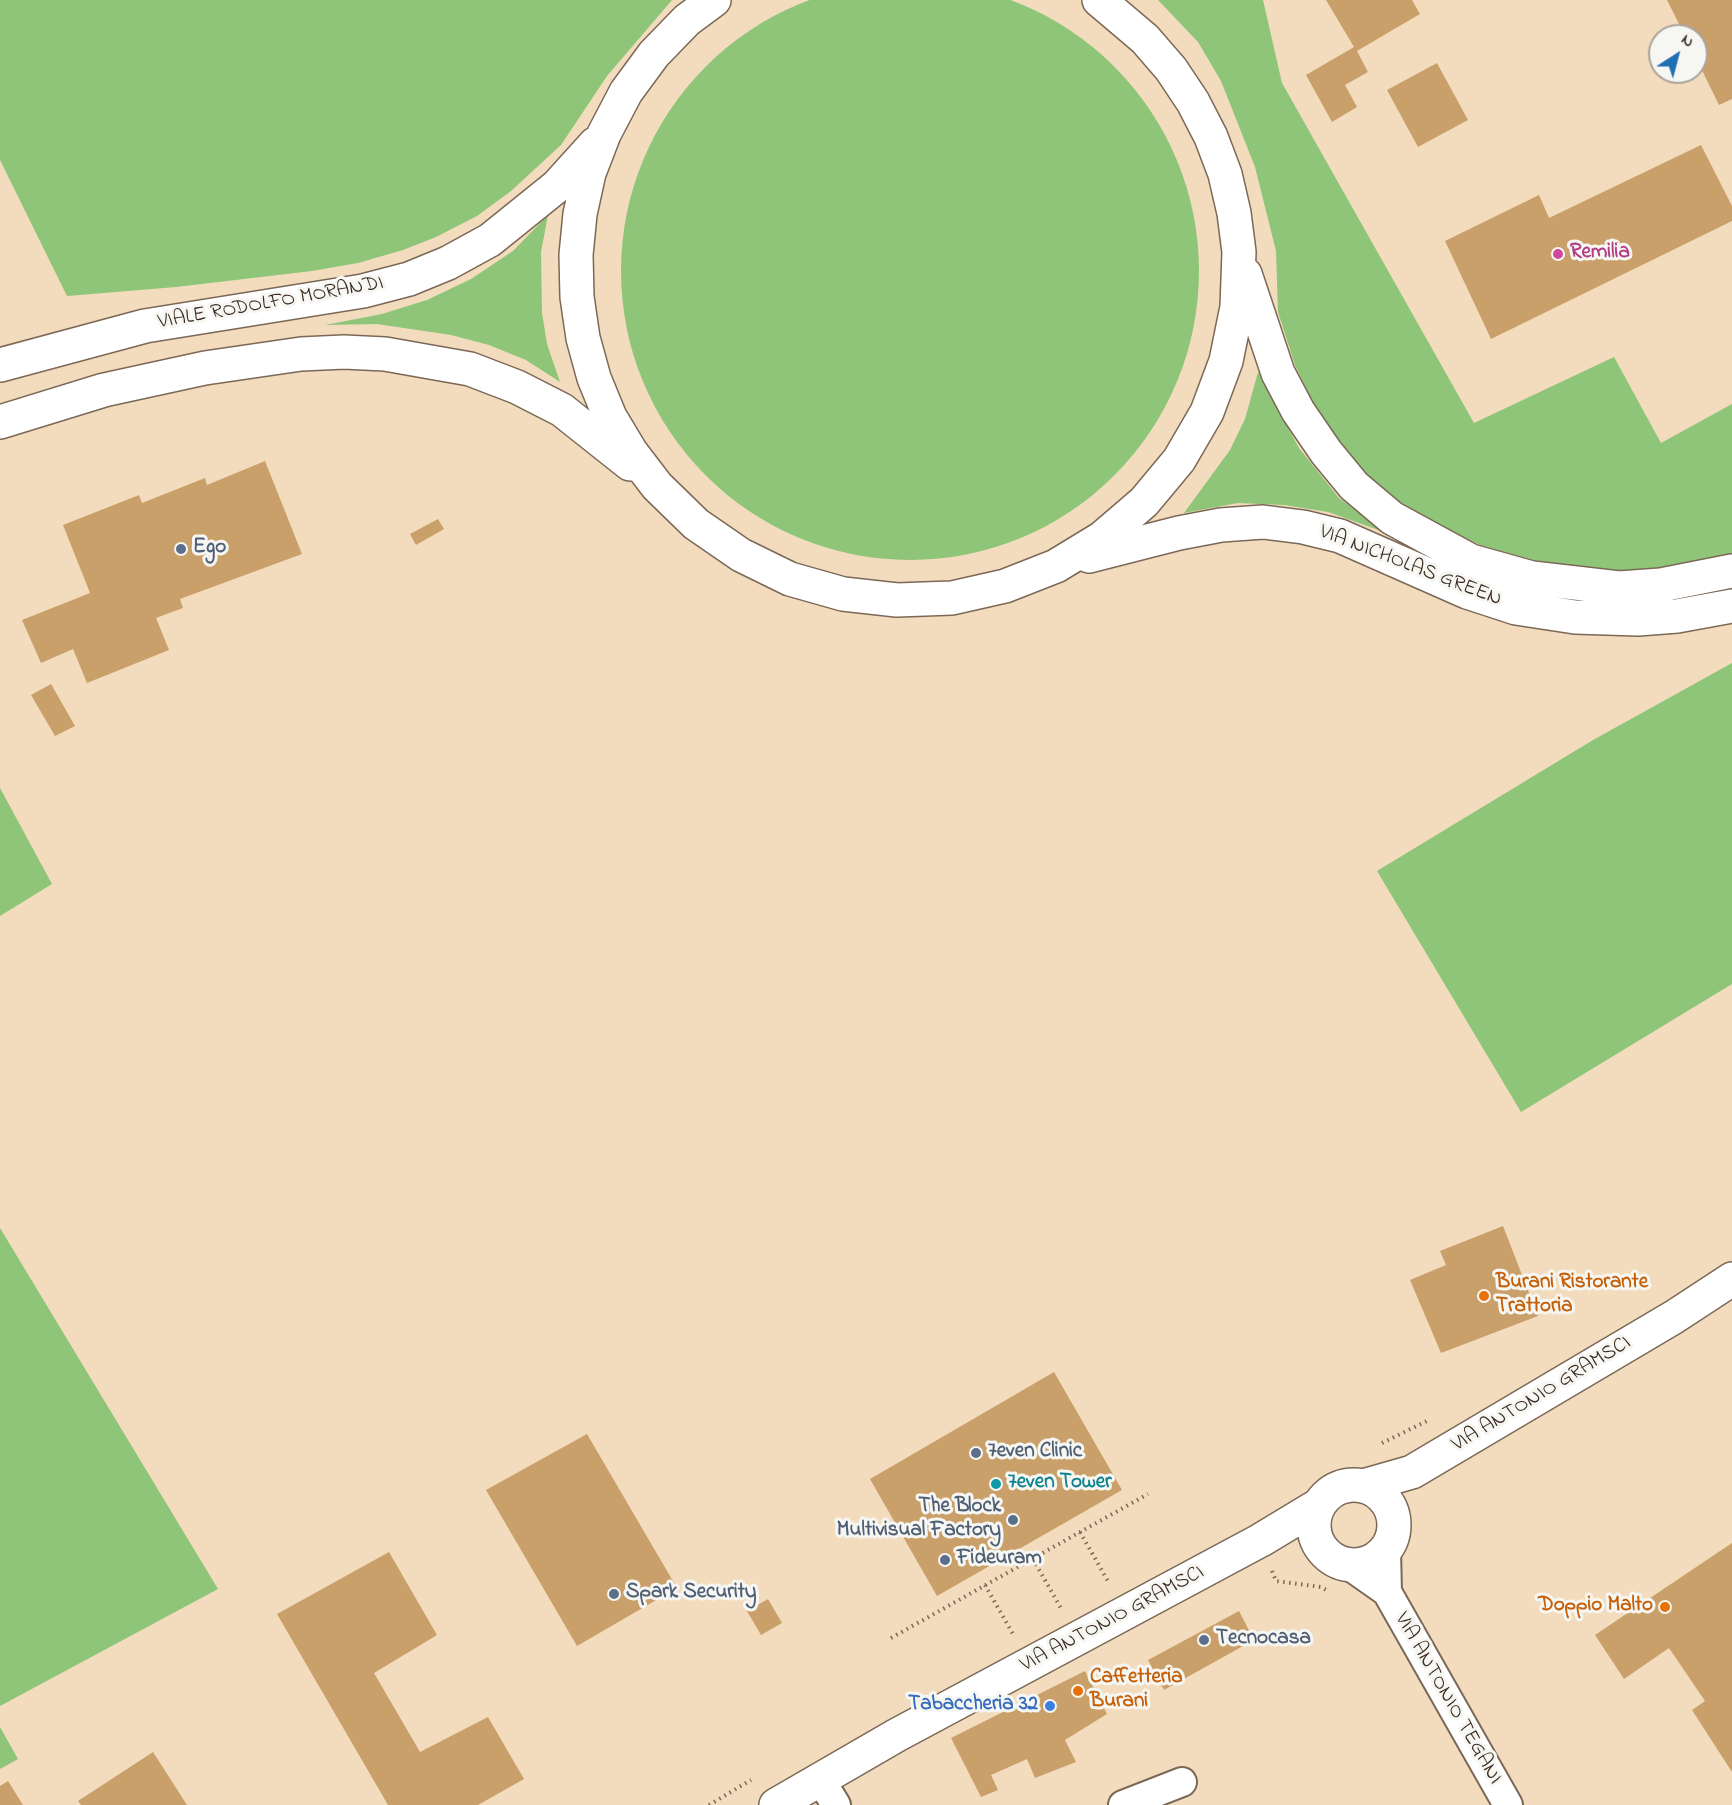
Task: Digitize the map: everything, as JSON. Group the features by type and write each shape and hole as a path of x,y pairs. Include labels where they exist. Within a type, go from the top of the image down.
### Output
{"street":[{"name":"VIALE RODOLFO MORANDI","path":"657,486 610,417 588,358 576,297 576,255 580,214 590,173 604,134 626,92 654,54 687,20 714,0"},
{"name":"VIALE RODOLFO MORANDI","path":"0,422 104,390 205,368 301,354 344,352 385,354 471,369 517,387 562,410 657,486 696,524 741,555 790,579 843,594 897,600 952,598 1005,586 1056,566 1102,538 1144,502 1185,450 1207,412 1226,361 1237,307 1239,252 1234,213 1225,174 1211,137 1193,102 1171,69 1145,39 1109,4"},
{"name":"VIALE RODOLFO MORANDI","path":"0,365 146,326 363,291 409,279 448,263 490,240 557,186 604,134"},
{"name":"VIA NICHOLAS GREEN","path":"1239,252 1278,373 1298,411 1326,452 1354,486 1392,519 1471,561 1542,580 1619,588 1662,585 1732,571"},
{"name":"VIA NICHOLAS GREEN","path":"1056,566 1126,545 1168,536 1221,525 1263,522 1303,527 1341,536 1467,592 1516,608 1575,617 1638,619 1677,616 1732,606"},
{"name":"VIA ANTONIO GRAMSCI","path":"1363,1486 1412,1472 1732,1279"},
{"path":"1261,1540 1338,1560 1370,1562 1390,1537 1412,1472"},
{"path":"1338,1560 1318,1544 1314,1531 1314,1517 1319,1505 1327,1495 1338,1488 1363,1486 1375,1491 1384,1499 1391,1511 1390,1537"},
{"name":"VIA ANTONIO GRAMSCI","path":"776,1805 828,1792 907,1730 1261,1540 1319,1505"},
{"name":"VIA ANTONIO TEGANI","path":"1387,1592 1390,1537"},
{"name":"VIA ANTONIO TEGANI","path":"1338,1560 1387,1592 1508,1805"},
{"path":"1123,1805 1182,1782"}],"path":[{"path":"891,1638 1148,1494"},
{"path":"1080,1532 1110,1585"},
{"path":"1261,1540 1276,1581 1321,1587 1331,1592"},
{"path":"1033,1559 1062,1610"},
{"path":"985,1585 1014,1636"}],"green space":[{"path":"910,-18 966,-13 1021,4 1071,30 1115,66 1151,110 1177,160 1194,215 1199,271 1194,327 1177,382 1151,432 1115,476 1071,512 1021,538 966,555 910,560 854,555 799,538 749,512 705,476 669,432 643,382 626,327 621,271 626,215 643,160 669,110 705,66 749,30 799,4 854,-13"},
{"path":"0,0 672,0 607,76 561,145 511,191 477,216 436,237 403,250 358,263 312,271 176,287 67,296 0,160"},
{"path":"1158,0 1263,0 1282,83 1474,423 1614,357 1661,443 1732,404 1732,557 1622,575 1534,560 1480,545 1437,524 1402,503 1364,472 1337,440 1312,401 1295,365 1278,312 1276,251 1255,167 1221,81 1198,42"},
{"path":"548,215 541,252 542,313 547,344 560,382 526,360 489,345 451,335 377,324 325,325 382,314 427,300 471,279 513,251"},
{"path":"1258,372 1299,448 1339,498 1384,532 1328,512 1284,505 1238,503 1184,513 1230,450 1245,419"},
{"path":"1732,663 1732,984 1521,1112 1377,871 1593,740"},
{"path":"0,788 52,884 0,916"},
{"path":"0,1228 218,1589 0,1706"},
{"path":"0,1727 18,1759 0,1769"}],"building":[{"path":"1326,0 1412,0 1420,14 1357,51 1368,72 1345,85 1357,107 1332,122 1306,75 1354,47"},
{"path":"1667,0 1732,0 1732,99 1719,105 1708,83 1708,24 1679,24"},
{"path":"1437,63 1468,120 1418,147 1387,90"},
{"name":"Remilia","path":"1701,145 1732,206 1732,221 1491,339 1445,241 1539,195 1549,218"},
{"path":"265,461 302,554 180,599 183,608 156,618 169,650 87,683 73,649 41,663 22,620 90,593 63,525 139,495 142,503 205,478 207,485"},
{"path":"438,519 444,529 416,545 410,534"},
{"path":"51,684 75,726 55,736 31,695"},
{"name":"Burani Ristorante Trattoria","path":"1503,1226 1538,1316 1441,1353 1410,1280 1446,1265 1440,1251"},
{"name":"7even Tower","path":"1054,1372 1122,1490 937,1596 870,1479"},
{"path":"587,1434 677,1588 577,1646 486,1490"},
{"path":"1732,1543 1732,1772 1692,1710 1705,1701 1669,1648 1624,1679 1595,1635"},
{"path":"389,1552 437,1635 374,1673 420,1752 488,1717 524,1779 478,1805 388,1805 277,1614"},
{"path":"768,1599 782,1623 761,1635 747,1611"},
{"path":"1239,1611 1254,1640 1164,1690 1148,1660"},
{"path":"1085,1671 1107,1714 1065,1740 1076,1762 1035,1778 1027,1759 991,1775 998,1790 981,1797 951,1738"},
{"path":"153,1752 187,1805 81,1805 78,1801"},
{"path":"8,1781 23,1805 0,1805 0,1786"}],"place":[{"name":"Remilia","path":"1558,254"},
{"name":"Ego","path":"181,549"},
{"name":"Burani Ristorante Trattoria","path":"1484,1296"},
{"name":"7even Clinic","path":"976,1453"},
{"name":"7even Tower","path":"996,1484"},
{"name":"The Block Multivisual Factory","path":"1013,1520"},
{"name":"Fideuram","path":"945,1560"},
{"name":"Spark Security","path":"614,1594"},
{"name":"Doppio Malto","path":"1665,1607"},
{"name":"Tecnocasa","path":"1204,1640"},
{"name":"Caffetteria Burani","path":"1078,1691"},
{"name":"Tabaccheria 32","path":"1050,1706"}]}
